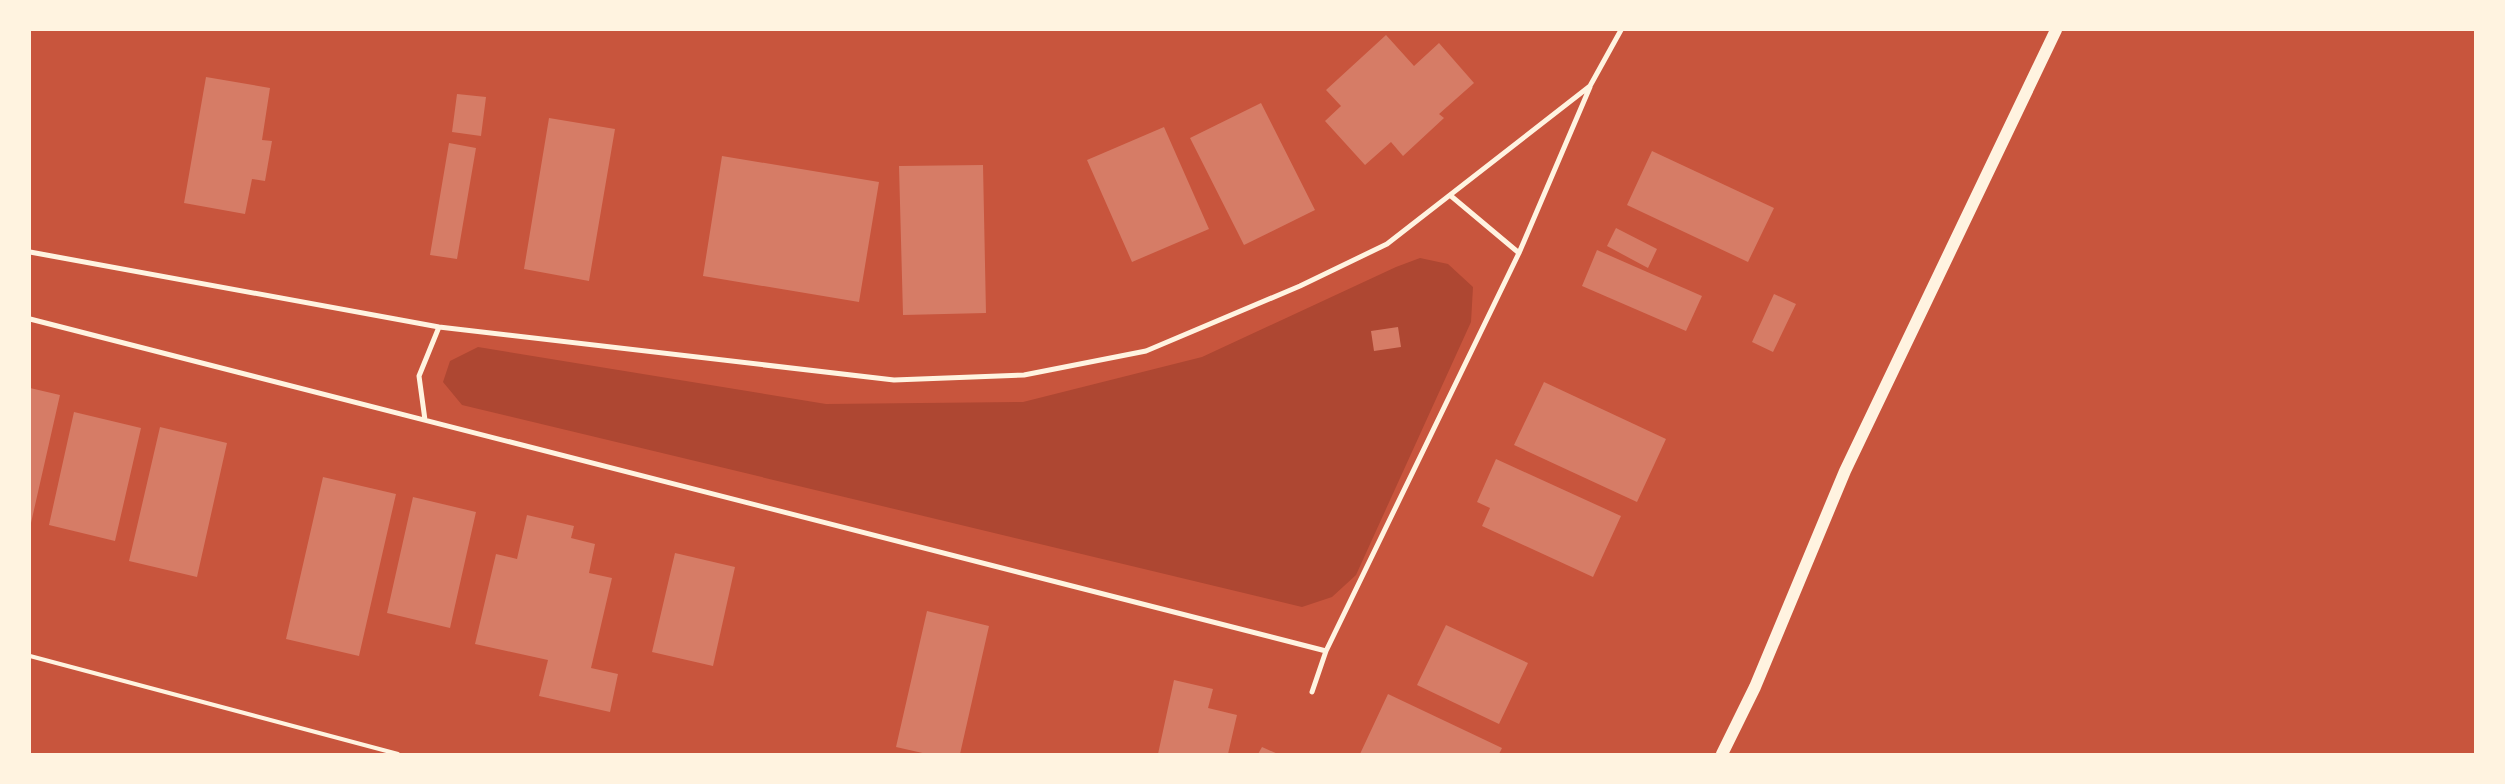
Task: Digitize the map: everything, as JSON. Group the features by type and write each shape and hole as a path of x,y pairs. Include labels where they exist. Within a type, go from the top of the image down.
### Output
{"main road":[{"path":"1722,754 1755,687 1845,471 2056,30"}],"street":[{"path":"1312,692 1326,651 1519,253 1590,86 1621,30"},
{"path":"30,252 439,327 894,380 1024,375 1146,351 1300,286 1387,244 1590,86"},
{"path":"1451,196 1519,253"},
{"path":"30,319 1326,651"},
{"path":"425,420 419,376 439,327"}],"lane":[{"path":"30,656 398,754"}],"shaded area":[{"path":"1420,258 1448,264 1473,287 1471,322 1356,575 1332,597 1302,607 462,405 443,382 450,361 478,347 826,404 1023,402 1202,357 1396,267"}],"building":[{"path":"1386,35 1414,66 1439,43 1474,83 1439,114 1444,118 1403,156 1391,142 1365,165 1325,121 1341,106 1326,90"},
{"path":"206,77 270,88 262,140 272,141 265,181 252,179 245,214 184,203"},
{"path":"457,94 486,97 481,136 452,132"},
{"path":"1261,103 1315,210 1244,245 1190,138"},
{"path":"549,118 615,129 589,281 524,269"},
{"path":"1164,127 1209,229 1132,262 1087,160"},
{"path":"449,143 476,148 457,259 430,255"},
{"path":"1652,151 1774,208 1748,262 1627,205"},
{"path":"722,156 879,182 859,302 703,276"},
{"path":"983,165 986,313 903,315 899,166"},
{"path":"1616,228 1657,249 1648,268 1607,246"},
{"path":"1597,250 1702,296 1686,331 1582,286"},
{"path":"1774,294 1796,304 1773,352 1752,342"},
{"path":"1398,327 1401,347 1374,351 1371,331"},
{"path":"1544,382 1666,439 1637,502 1514,445"},
{"path":"30,388 60,395 31,523 30,523"},
{"path":"74,412 141,428 115,541 49,525"},
{"path":"160,427 227,443 197,577 129,561"},
{"path":"1496,459 1621,516 1593,577 1482,526 1490,508 1477,502"},
{"path":"323,477 396,494 359,656 286,639"},
{"path":"413,497 476,512 450,628 387,613"},
{"path":"527,515 574,526 571,538 595,544 589,573 612,578 591,668 618,674 610,712 539,696 548,660 475,644 496,554 517,559"},
{"path":"675,553 735,567 713,666 652,652"},
{"path":"927,611 989,626 960,754 927,754 896,747"},
{"path":"1446,625 1528,663 1499,724 1417,685"},
{"path":"1174,680 1213,689 1208,708 1237,715 1228,754 1158,754"},
{"path":"1388,694 1502,748 1499,754 1360,754"},
{"path":"1262,747 1278,754 1258,754"}]}
